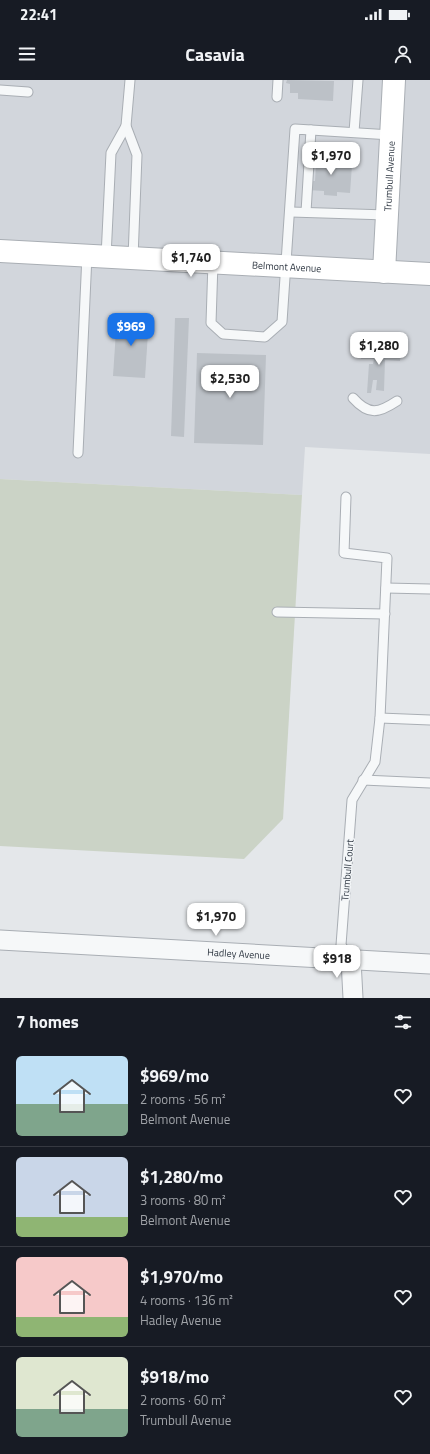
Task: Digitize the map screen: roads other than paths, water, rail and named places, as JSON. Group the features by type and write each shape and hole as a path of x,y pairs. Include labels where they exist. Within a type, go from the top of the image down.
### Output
{"main road":[{"name":"Trumbull Avenue","path":"384,272 394,80"},
{"name":"Belmont Avenue","path":"0,251 430,274"}],"street":[{"name":"Hadley Avenue","path":"0,940 430,964"},
{"path":"351,960 353,998"}],"lane":[{"path":"78,452 96,256 112,153 126,126 130,80"},
{"path":"277,96 278,80"},
{"path":"354,132 358,80"},
{"path":"0,90 28,92"},
{"path":"126,126 137,155 133,258"},
{"path":"213,262 211,323 223,334 264,337 282,322 287,266 295,129 392,135"},
{"path":"306,212 310,130"},
{"path":"290,212 387,215"},
{"path":"353,398 362,408 368,411 385,409 398,401"},
{"name":"Trumbull Court","path":"346,497 344,553 387,558 380,718 375,762 352,800 341,945 351,960"},
{"path":"386,588 430,589"},
{"path":"277,612 385,614"},
{"path":"380,718 430,720"},
{"path":"363,780 430,783"}]}
